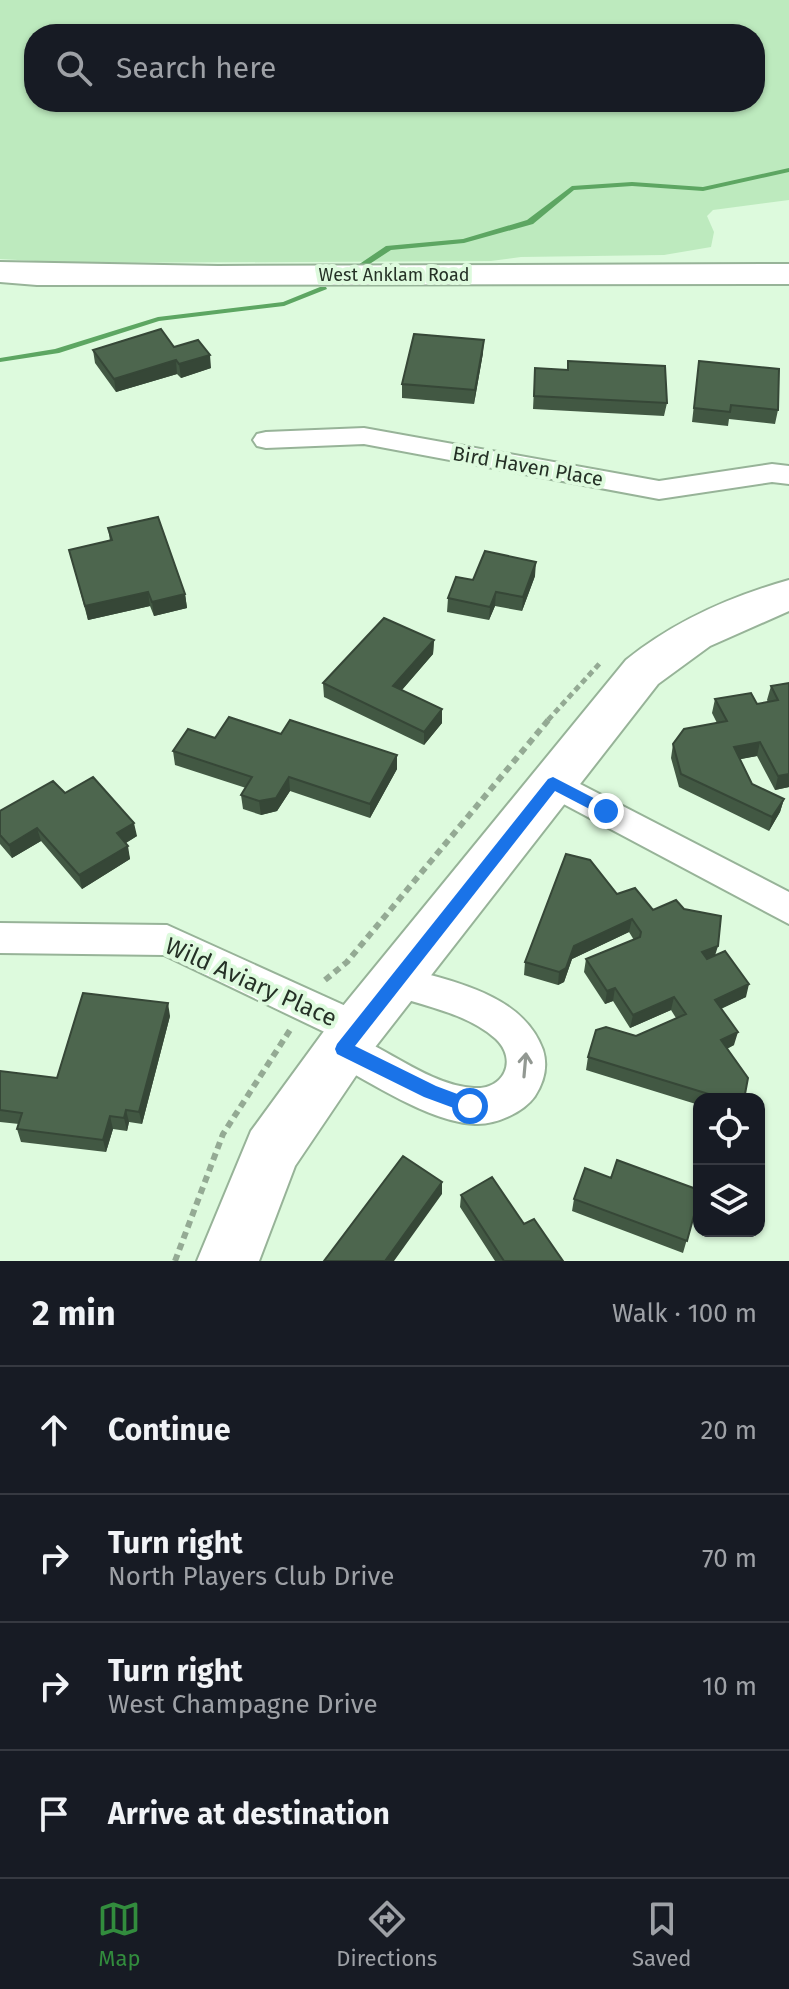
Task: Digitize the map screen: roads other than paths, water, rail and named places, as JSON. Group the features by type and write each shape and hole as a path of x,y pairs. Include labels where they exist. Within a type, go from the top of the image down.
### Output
{"main road":[{"name":"West Anklam Road","path":"0,272 52,276 789,274"},
{"path":"228,1261 272,1150 350,1039 642,672 675,644 725,616 789,595"}],"street":[{"name":"Bird Haven Place","path":"266,440 364,436 659,490 772,473 789,475"},
{"path":"553,783 785,900"},
{"name":"Wild Aviary Place","path":"0,938 167,940 350,1039 430,1091 470,1106 491,1105 509,1096 522,1082 528,1065 525,1046 515,1030 499,1019 395,981"}],"waterway":[{"path":"359,267 389,248 464,241 530,222 572,188 632,184 703,189 789,170"},
{"path":"0,360 56,351 158,319 284,304 323,289"}]}
